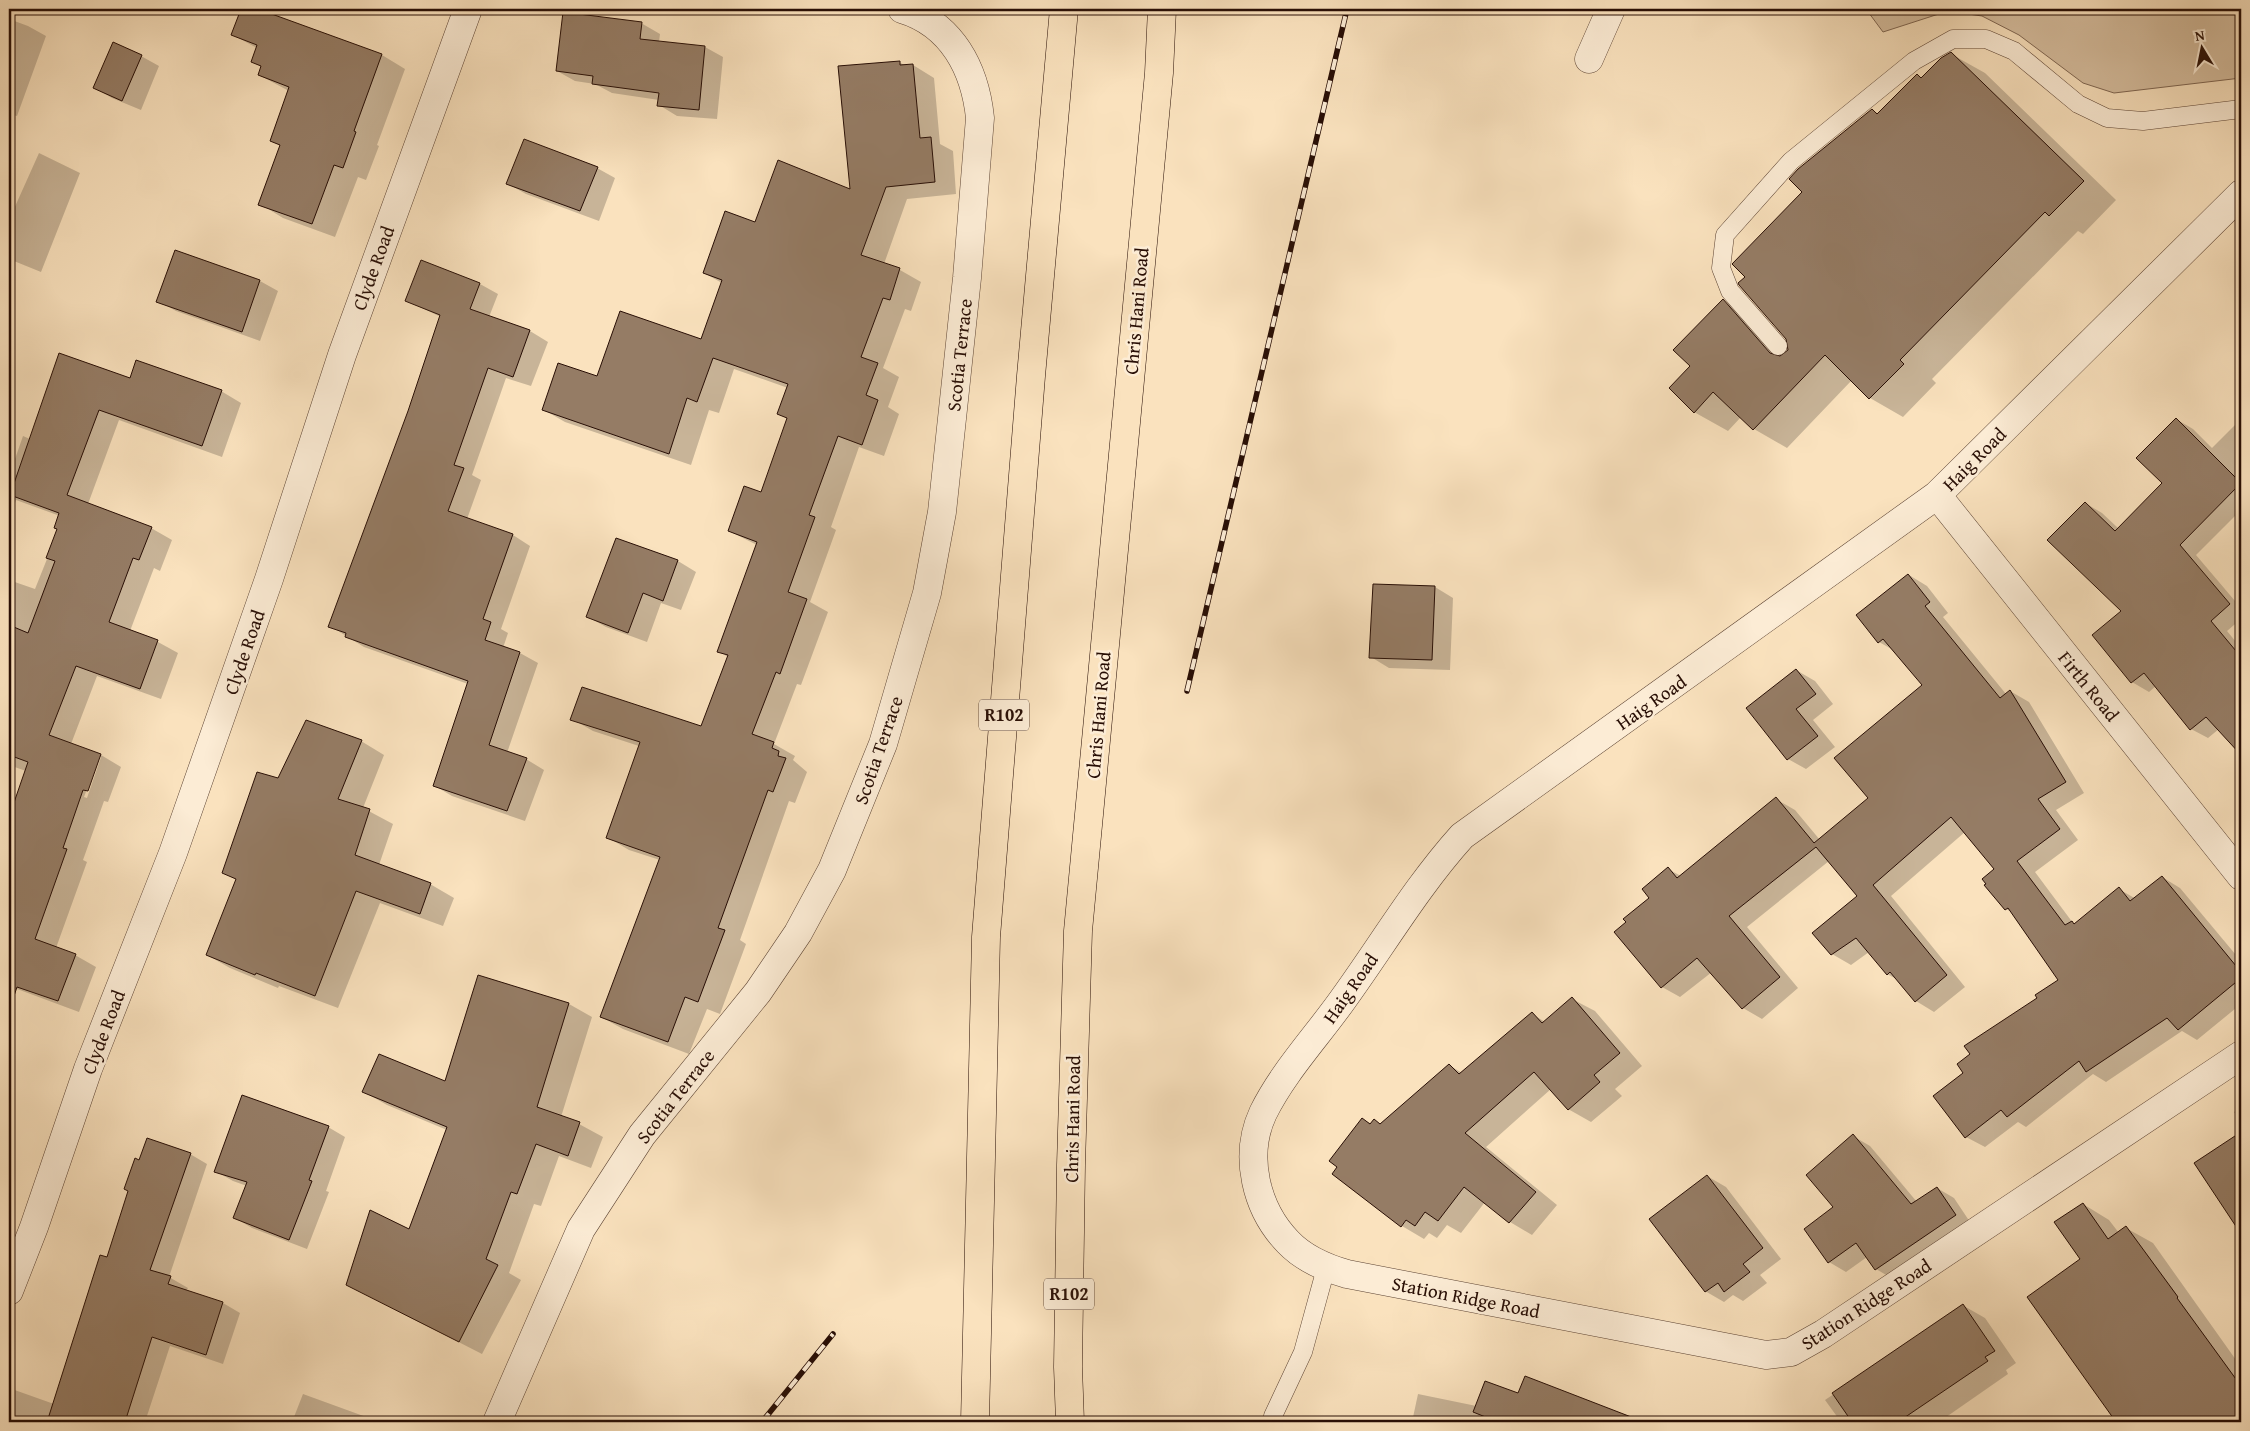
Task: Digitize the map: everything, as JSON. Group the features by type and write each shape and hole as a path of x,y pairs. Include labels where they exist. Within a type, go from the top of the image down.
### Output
{"main road":[{"name":"R102","path":"975,1422 986,937 1064,9"},
{"name":"Chris Hani Road","path":"1070,1422 1068,1367 1071,1165 1078,930 1158,83 1162,9"}],"street":[{"name":"Clyde Road","path":"9,1291 34,1227 88,1069 173,853 269,579 342,355 468,9"},
{"path":"1589,59 1611,9"},
{"name":"Scotia Terrace","path":"497,1422 580,1229 642,1135 758,992 798,934 832,870 883,744 927,593 943,502 967,278 980,118 978,96 974,82 962,55 947,36 929,22 905,10"},
{"name":"Haig Road","path":"1337,1271 1306,1257 1289,1243 1274,1226 1263,1206 1256,1184 1253,1160 1255,1137 1262,1114 1274,1093 1442,859 1462,836 1938,495 2241,194"},
{"name":"Firth Road","path":"1938,495 2241,876"},
{"name":"Station Ridge Road","path":"1337,1271 1766,1355 1791,1352 1823,1334 2241,1056"}],"lane":[{"path":"1778,346 1730,291 1721,268 1725,235 1790,160 1914,61 1953,39 1986,39 2014,51 2078,104 2107,118 2143,121 2241,109"},
{"path":"1272,1422 1337,1271"}],"shaded area":[{"path":"1866,9 2241,9 2241,78 2114,93 2083,83 2019,35 1982,16 1948,11 1883,32"}],"building":[{"path":"241,9 258,9 382,54 354,131 356,132 343,168 334,165 312,224 258,205 280,145 270,141 289,87 258,75 261,66 251,62 257,45 231,35"},
{"path":"563,12 642,22 640,39 705,46 699,110 657,106 659,93 592,84 593,76 556,71"},
{"path":"113,42 142,55 122,101 93,88"},
{"path":"1951,52 2084,181 2049,216 2045,212 1900,360 1904,364 1869,399 1825,355 1753,430 1713,392 1694,413 1669,388 1690,366 1673,350 1723,299 1770,353 1780,356 1788,350 1786,339 1739,285 1738,283 1745,277 1732,264 1802,192 1789,179 1798,169 1872,109 1877,114 1917,74 1921,78 1941,58"},
{"path":"900,61 900,65 913,64 920,138 931,137 935,182 886,187 861,255 900,268 890,300 883,298 861,357 878,363 866,395 878,400 862,445 838,436 809,515 815,517 788,592 807,599 780,674 776,672 752,734 774,742 772,748 779,751 778,756 786,758 773,792 768,790 718,928 725,930 698,1002 685,997 668,1042 600,1017 660,857 606,838 640,742 570,720 582,687 701,726 728,655 717,652 757,542 728,531 744,486 761,492 787,418 777,414 788,384 713,358 697,402 687,398 669,454 542,410 558,363 597,376 620,311 701,339 722,280 703,273 725,211 755,222 778,160 850,189 838,66"},
{"path":"524,139 598,167 580,211 506,184"},
{"path":"175,250 260,280 242,332 156,302"},
{"path":"421,260 480,283 470,309 530,330 513,377 488,368 454,465 464,468 448,511 513,534 483,619 491,622 485,640 520,652 489,745 527,758 507,811 433,786 468,681 345,637 346,633 328,627 408,411 440,315 405,301"},
{"path":"59,353 130,378 136,360 222,390 202,446 99,410 67,495 152,527 139,560 133,558 109,622 158,640 140,689 76,666 49,735 101,754 88,791 83,790 63,848 67,849 35,939 76,954 58,1001 17,987 13,999 9,998 9,817 28,762 9,755 9,625 28,633 55,561 46,558 57,529 54,528 59,513 10,495"},
{"path":"2176,418 2241,483 2180,545 2230,604 2211,621 2241,657 2241,755 2206,717 2190,730 2144,673 2131,683 2092,635 2121,611 2047,540 2085,502 2115,531 2162,483 2136,458"},
{"path":"616,538 678,560 663,601 643,593 628,633 586,617"},
{"path":"1908,574 1930,602 1925,606 2000,698 2010,690 2066,782 2038,799 2060,829 2017,861 2065,925 2072,921 2074,924 2119,887 2130,901 2162,876 2241,972 2241,978 2178,1030 2167,1018 2086,1072 2079,1061 2007,1117 2001,1110 1965,1138 1933,1096 1963,1073 1957,1064 1970,1054 1964,1046 2037,998 2035,995 2058,980 2008,908 2005,910 1984,885 1986,884 1982,879 1994,869 1951,817 1873,885 1947,975 1915,1002 1890,972 1887,975 1856,938 1831,955 1812,933 1857,896 1816,847 1729,916 1780,977 1742,1009 1697,958 1661,988 1614,932 1626,922 1623,919 1649,898 1642,889 1668,867 1677,878 1776,797 1814,843 1868,798 1834,758 1922,685 1883,639 1878,643 1856,615"},
{"path":"1373,584 1435,586 1432,660 1369,658"},
{"path":"1796,669 1816,694 1796,709 1818,736 1787,760 1746,708"},
{"path":"306,720 362,740 338,799 370,809 355,855 431,883 420,914 356,891 315,996 206,955 236,879 222,873 257,772 278,778"},
{"path":"478,975 569,1003 537,1107 580,1122 568,1156 536,1144 517,1194 511,1192 486,1259 498,1265 459,1342 346,1285 370,1210 409,1229 447,1127 362,1092 379,1054 445,1081"},
{"path":"1572,997 1620,1053 1594,1075 1600,1082 1568,1110 1534,1072 1465,1133 1536,1192 1509,1223 1464,1187 1438,1221 1425,1212 1415,1226 1406,1220 1401,1227 1332,1174 1337,1167 1329,1161 1362,1118 1370,1124 1374,1119 1380,1124 1449,1064 1459,1074 1532,1012 1542,1023"},
{"path":"242,1095 329,1126 309,1180 312,1181 289,1240 233,1218 247,1182 214,1172"},
{"path":"2241,1132 2241,1234 2194,1163"},
{"path":"1853,1134 1911,1204 1937,1187 1956,1215 1875,1270 1856,1243 1828,1263 1804,1229 1833,1207 1806,1175"},
{"path":"147,1138 191,1153 150,1270 171,1276 168,1284 223,1302 206,1355 152,1337 125,1422 47,1422 100,1255 107,1257 128,1191 124,1189 135,1158 139,1160"},
{"path":"1707,1175 1763,1248 1743,1264 1750,1272 1724,1292 1718,1283 1705,1292 1649,1219"},
{"path":"2083,1203 2108,1239 2126,1226 2178,1297 2241,1386 2241,1422 2116,1422 2027,1297 2080,1259 2054,1222"},
{"path":"1963,1304 1995,1351 1985,1357 1988,1361 1898,1422 1852,1422 1832,1393"},
{"path":"1525,1376 1639,1420 1639,1422 1498,1422 1473,1412 1485,1381 1518,1393"}],"railway":[{"path":"1187,691 1347,9"},
{"path":"762,1422 833,1334"}]}
